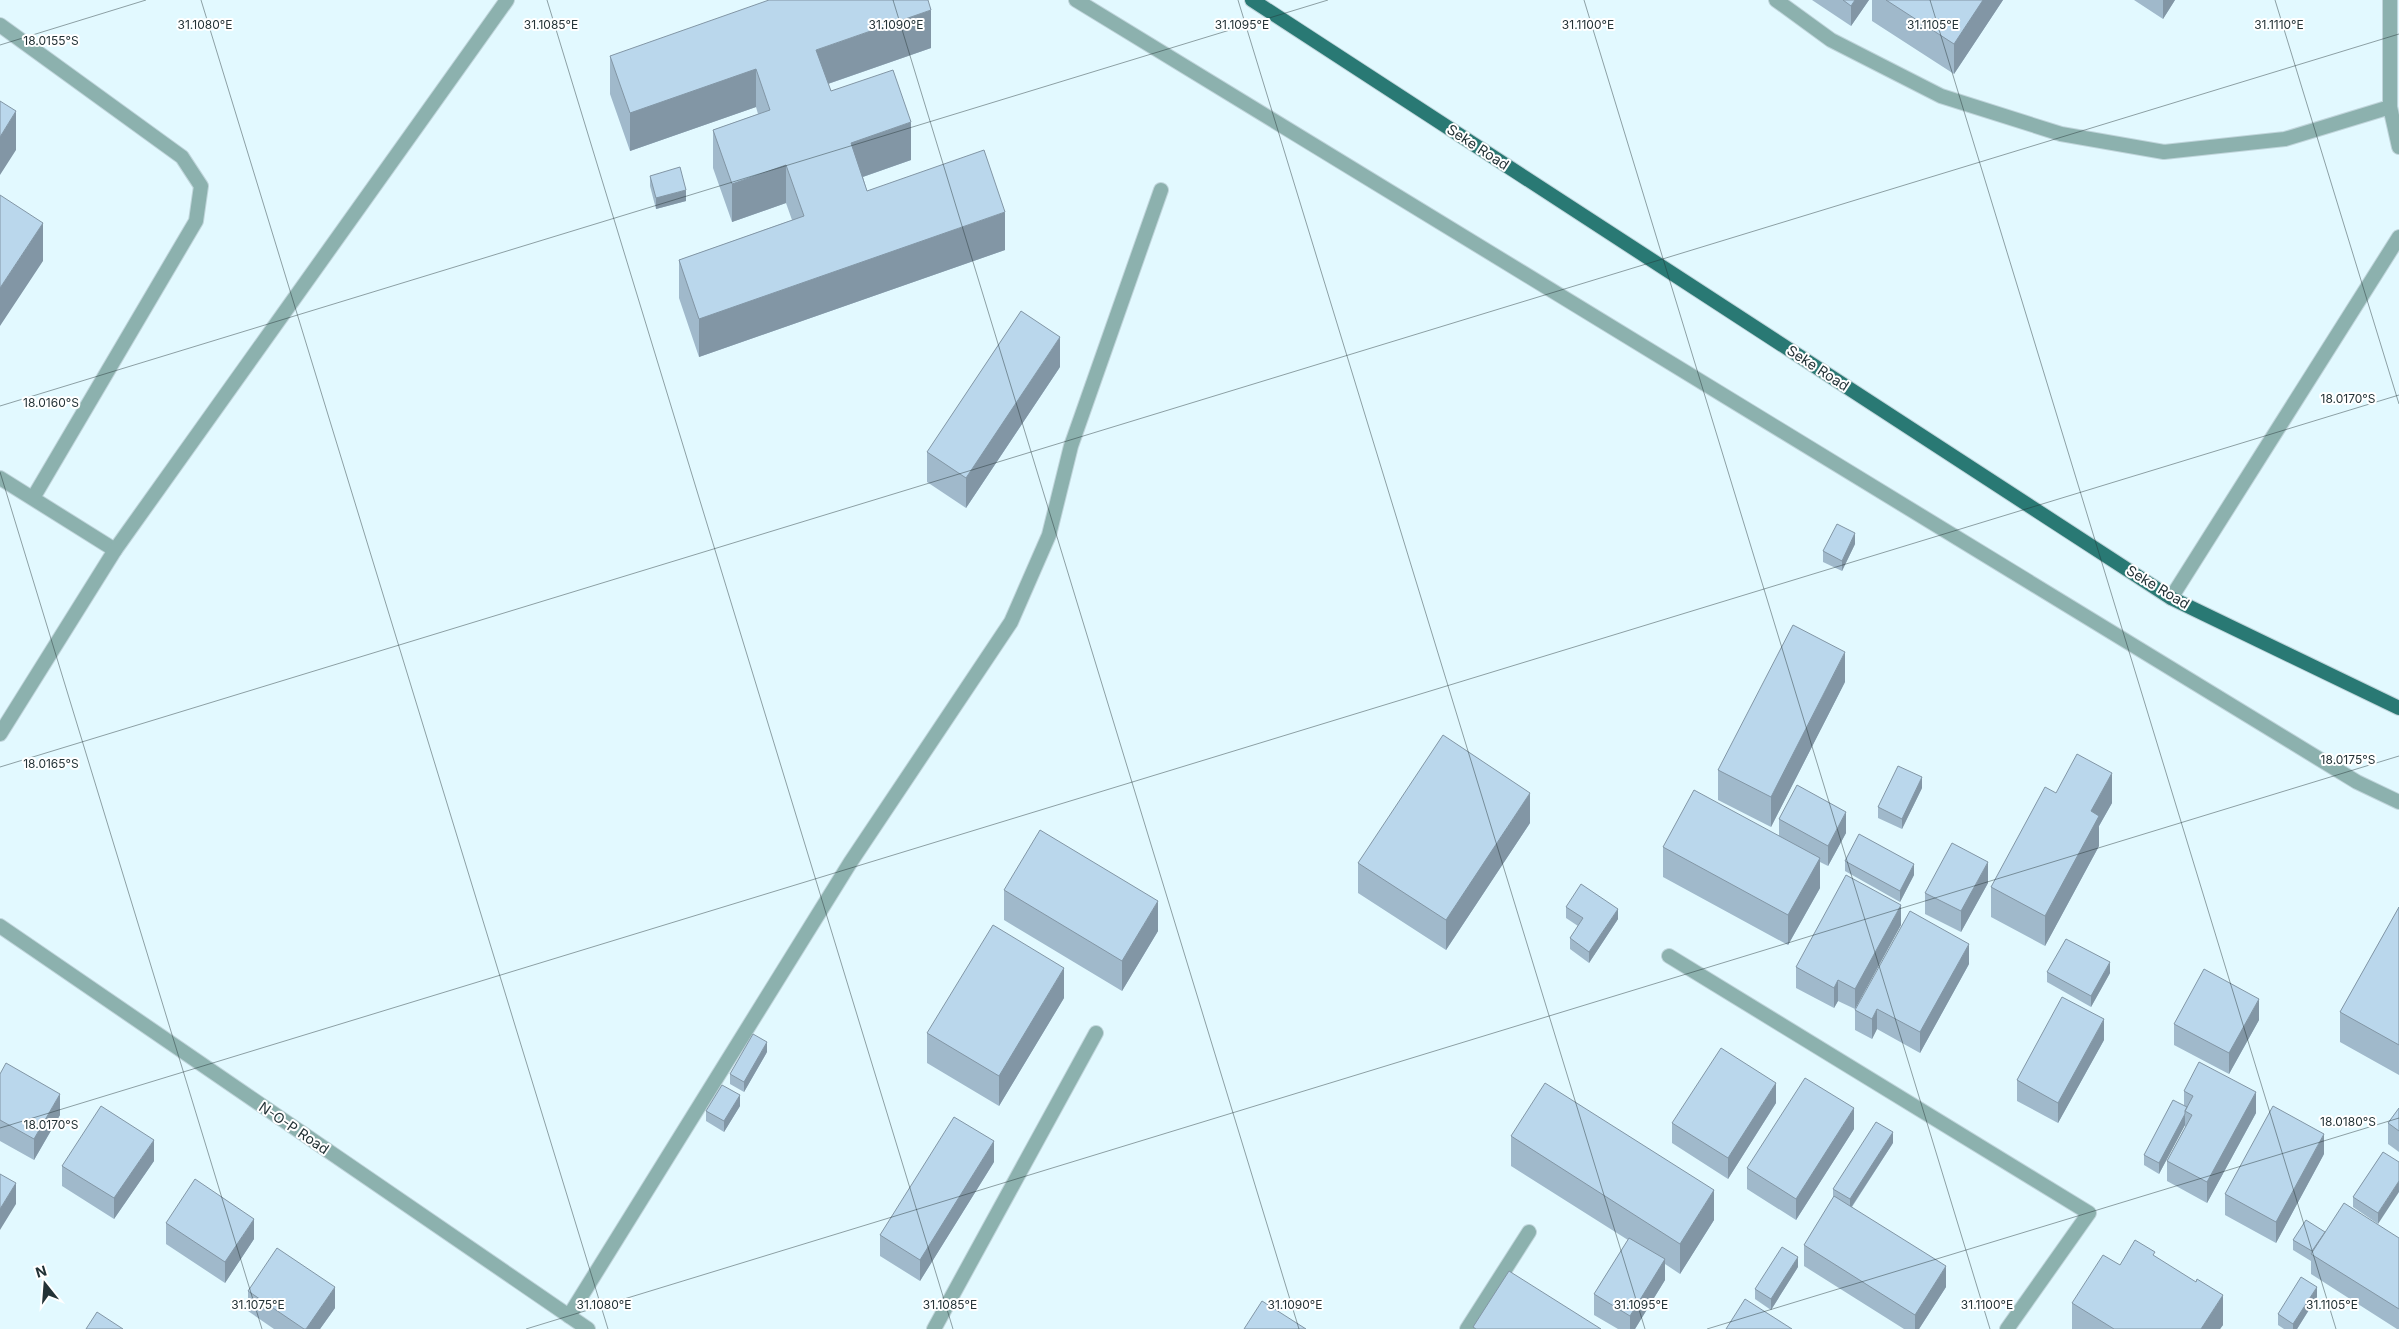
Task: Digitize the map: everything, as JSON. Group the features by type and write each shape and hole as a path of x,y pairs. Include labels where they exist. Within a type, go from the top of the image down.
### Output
{"main road":[{"name":"Seke Road","path":"1252,0 2171,598 2399,708"}],"street":[{"path":"0,734 115,550 507,0"},
{"path":"1076,0 2358,782 2399,802"},
{"path":"1776,0 1831,40 1941,96 2061,134 2164,152 2285,140 2390,106"},
{"path":"2390,0 2390,106 2399,147"},
{"path":"0,26 182,157 201,186 196,221 33,498"},
{"path":"569,1316 850,863 1011,622 1050,535 1071,446 1161,190"},
{"path":"2171,598 2399,237"},
{"path":"0,478 115,550"},
{"name":"N-O-P Road","path":"0,926 588,1329"},
{"path":"1669,956 2089,1213 2007,1329"},
{"path":"934,1329 1096,1033"},
{"path":"1467,1329 1529,1232"}],"building":[{"path":"769,0 928,0 931,10 816,50 831,91 893,70 911,122 851,143 867,191 984,150 1005,212 699,319 679,260 804,216 786,165 732,184 713,130 770,110 756,69 630,113 610,56"},
{"path":"1843,0 1855,0 1851,6"},
{"path":"1886,0 1983,0 1954,44"},
{"path":"0,101 16,111 0,137"},
{"path":"680,167 686,190 656,198 650,176"},
{"path":"0,195 43,223 0,288"},
{"path":"1021,311 1060,337 966,478 927,452"},
{"path":"1837,524 1855,533 1842,561 1823,551"},
{"path":"1793,625 1845,652 1771,797 1718,770"},
{"path":"1443,735 1530,793 1446,920 1358,863"},
{"path":"2077,754 2112,773 2091,811 2099,816 2045,916 1991,887 2045,787 2056,793"},
{"path":"1898,766 1922,777 1902,819 1878,807"},
{"path":"1797,785 1846,812 1828,846 1779,819"},
{"path":"1694,790 1820,858 1788,915 1663,847"},
{"path":"1040,830 1158,901 1122,961 1004,890"},
{"path":"1859,834 1914,864 1900,891 1845,861"},
{"path":"1952,843 1988,862 1961,911 1925,893"},
{"path":"1846,875 1901,905 1855,989 1838,980 1834,988 1796,967"},
{"path":"1581,884 1618,909 1589,952 1570,938 1583,918 1566,907"},
{"path":"2399,907 2399,1045 2340,1012"},
{"path":"1910,911 1969,944 1920,1032 1877,1009 1872,1019 1855,1010"},
{"path":"993,925 1064,968 999,1076 927,1033"},
{"path":"2066,939 2110,962 2091,996 2047,972"},
{"path":"2204,969 2259,999 2229,1053 2174,1024"},
{"path":"2062,997 2104,1019 2058,1103 2017,1080"},
{"path":"753,1034 767,1042 744,1082 730,1074"},
{"path":"1721,1048 1776,1083 1728,1158 1672,1123"},
{"path":"2199,1062 2256,1092 2207,1182 2167,1161 2192,1115 2185,1111 2193,1096 2184,1091"},
{"path":"6,1063 60,1094 34,1139 0,1120 0,1074"},
{"path":"1805,1078 1854,1108 1796,1199 1747,1168"},
{"path":"1545,1083 1714,1190 1680,1244 1511,1136"},
{"path":"722,1085 740,1095 724,1121 706,1111"},
{"path":"2173,1100 2187,1107 2159,1163 2144,1155"},
{"path":"101,1106 154,1140 114,1198 62,1166"},
{"path":"2273,1106 2324,1134 2276,1222 2225,1194"},
{"path":"2399,1108 2399,1131 2388,1123"},
{"path":"954,1117 994,1141 920,1260 880,1235"},
{"path":"1876,1122 1893,1132 1850,1199 1833,1189"},
{"path":"2383,1152 2399,1162 2399,1181 2378,1213 2353,1197"},
{"path":"0,1174 16,1183 0,1209"},
{"path":"195,1179 254,1219 225,1262 166,1223"},
{"path":"1834,1196 1946,1266 1915,1315 1804,1245"},
{"path":"2344,1203 2399,1238 2399,1309 2311,1254"},
{"path":"2306,1220 2325,1232 2312,1251 2293,1240"},
{"path":"1629,1238 1665,1259 1630,1316 1594,1294"},
{"path":"2135,1240 2155,1252 2153,1255 2196,1282 2197,1279 2223,1295 2201,1329 2114,1329 2072,1303 2103,1255 2120,1265"},
{"path":"1782,1247 1798,1257 1771,1299 1755,1289"},
{"path":"277,1248 335,1287 306,1329 248,1291"},
{"path":"1509,1271 1601,1329 1476,1329 1473,1327"},
{"path":"2301,1277 2317,1287 2293,1324 2278,1314"},
{"path":"1745,1299 1792,1329 1726,1329"},
{"path":"1262,1301 1306,1329 1244,1329"},
{"path":"97,1312 123,1329 86,1329"}]}
